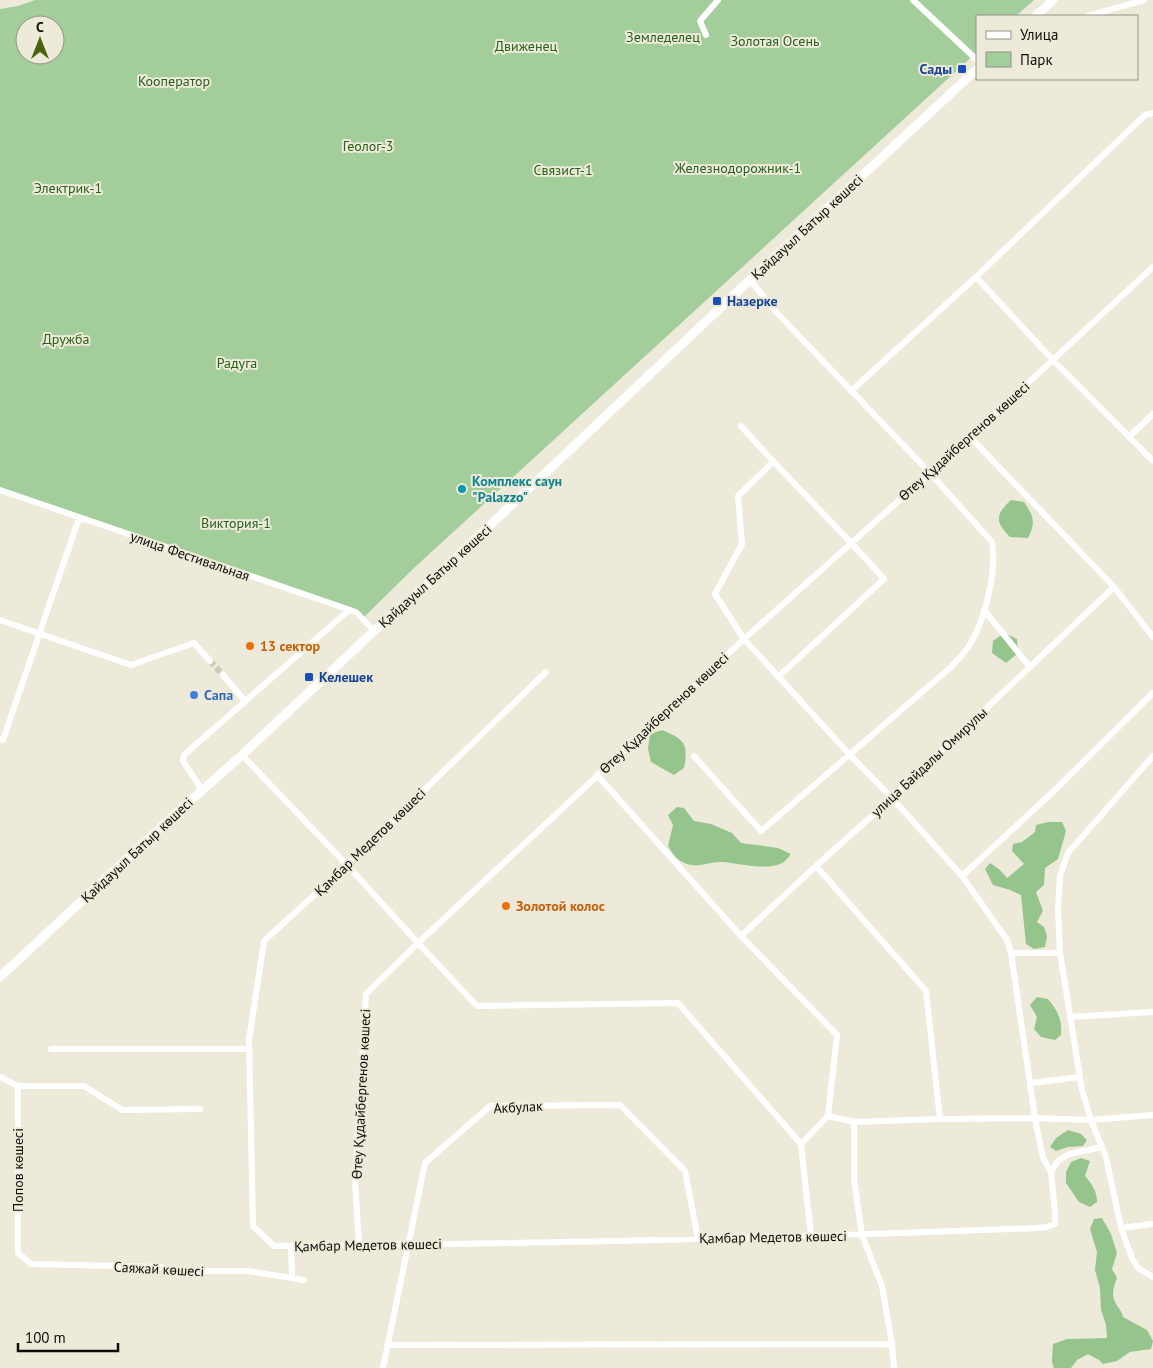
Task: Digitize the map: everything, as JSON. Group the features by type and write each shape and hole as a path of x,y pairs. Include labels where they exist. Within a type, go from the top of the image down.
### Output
{"street":[{"path":"706,35 700,21 718,0"},
{"path":"913,0 976,59"},
{"path":"1037,15 1053,0"},
{"path":"1092,15 1144,0"},
{"name":"Қайдауыл Батыр көшесі","path":"0,977 374,631 442,571 976,69"},
{"path":"851,391 976,277 1145,115 1153,113"},
{"name":"Өтеу Құдайбергенов көшесі","path":"359,1245 355,1181 366,994 418,943 744,639 970,437 1153,267"},
{"path":"976,277 1053,360 1153,461"},
{"path":"694,756 761,831 951,667 968,647 980,624 992,577 994,554 992,542 930,473 778,313 750,280"},
{"path":"1129,437 1153,414"},
{"path":"741,426 884,579 778,677"},
{"path":"970,437 1114,587 1153,637"},
{"path":"773,462 738,496 742,544 716,594 744,639 962,876 1007,940 1011,954 1035,1118 1043,1158 1050,1172 1058,1161 1069,1154 1102,1147"},
{"name":"улица Фестивальная","path":"0,490 356,612 374,631"},
{"path":"0,739 3,740 79,518"},
{"name":"улица Байдалы Омирулы","path":"741,936 892,798 1114,587"},
{"path":"202,790 183,761 183,757 348,610"},
{"path":"984,610 1030,667"},
{"path":"0,620 131,665 194,642 210,661"},
{"name":"Қамбар Медетов көшесі","path":"546,672 347,865 264,941 249,1040 253,1226 274,1246 698,1239 1037,1228 1055,1224 1050,1172"},
{"path":"222,675 245,701"},
{"path":"962,876 1055,790 1153,693"},
{"path":"242,755 477,1006 678,1003 801,1144 811,1236"},
{"path":"1153,756 1068,853 1060,876 1058,909 1060,953 1079,1077 1091,1120 1106,1158 1121,1228 1132,1258 1138,1268 1153,1277"},
{"path":"597,775 741,936 837,1035 828,1116 801,1144"},
{"path":"816,866 926,991 940,1119"},
{"path":"1011,954 1060,953"},
{"path":"1070,1017 1153,1012"},
{"path":"51,1049 249,1049"},
{"path":"0,1077 18,1086 84,1086 122,1110 200,1109"},
{"path":"1030,1083 1079,1077"},
{"name":"Попов көшесі","path":"18,1086 18,1253"},
{"name":"Акбулак","path":"383,1368 425,1163 490,1106 620,1105 685,1171 698,1239"},
{"path":"828,1116 854,1122 1035,1118 1091,1120 1153,1115"},
{"path":"854,1122 854,1179 862,1235 882,1286 894,1368"},
{"path":"1121,1228 1153,1224"},
{"path":"291,1246 292,1278"},
{"name":"Саяжай көшесі","path":"18,1253 31,1264 161,1267 173,1271 248,1271 304,1280"},
{"path":"387,1345 892,1344"}],"green space":[{"path":"35,0 1034,0 1017,15 976,15 976,53 414,568 362,619 356,612 0,489 0,9 18,6"},
{"path":"1011,500 1024,502 1030,512 1033,524 1028,538 1010,537 999,522 1002,509"},
{"path":"1004,633 1017,639 1018,653 1006,663 992,653 993,641"},
{"path":"662,730 675,736 683,743 685,748 684,768 674,775 651,762 648,749 650,734"},
{"path":"677,807 684,808 694,821 711,824 732,833 741,843 778,848 791,854 780,864 765,867 722,862 696,865 687,864 676,857 668,846 673,825 668,815"},
{"path":"1048,822 1062,822 1066,831 1058,859 1045,868 1044,885 1036,892 1043,911 1037,922 1044,927 1047,936 1045,947 1034,949 1026,944 1021,895 993,885 985,869 990,863 1007,878 1024,864 1012,851 1013,844 1022,842 1035,832 1036,825"},
{"path":"1037,997 1048,999 1059,1016 1061,1035 1055,1040 1041,1037 1034,1029 1037,1017 1030,1005"},
{"path":"1068,1130 1081,1134 1087,1140 1083,1146 1068,1147 1056,1151 1050,1147 1056,1138"},
{"path":"1081,1158 1090,1161 1085,1176 1094,1188 1097,1202 1090,1207 1079,1202 1066,1183 1066,1172 1071,1162"},
{"path":"1102,1218 1111,1234 1117,1253 1112,1269 1117,1278 1113,1293 1115,1302 1123,1317 1147,1330 1153,1341 1151,1349 1130,1352 1117,1361 1103,1364 1088,1354 1077,1360 1071,1368 1054,1368 1052,1362 1053,1344 1067,1339 1107,1338 1106,1325 1101,1310 1100,1288 1095,1270 1097,1252 1090,1229 1094,1219"}],"tunnel":[{"path":"210,661 223,675"}],"place":[{"name":"Сады","path":"962,69"},
{"name":"Назерке","path":"717,301"},
{"name":"Комплекс саун \"Palazzo\"","path":"462,489"},
{"name":"13 сектор","path":"250,646"},
{"name":"Келешек","path":"309,677"},
{"name":"Сапа","path":"194,695"},
{"name":"Золотой колос","path":"506,906"}],"park label":[{"name":"Земледелец","path":"663,37"},
{"name":"Золотая Осень","path":"775,41"},
{"name":"Движенец","path":"526,46"},
{"name":"Кооператор","path":"174,81"},
{"name":"Геолог-3","path":"368,146"},
{"name":"Железнодорожник-1","path":"738,168"},
{"name":"Связист-1","path":"563,170"},
{"name":"Электрик-1","path":"68,188"},
{"name":"Дружба","path":"66,339"},
{"name":"Радуга","path":"237,363"},
{"name":"Виктория-1","path":"236,523"}]}
